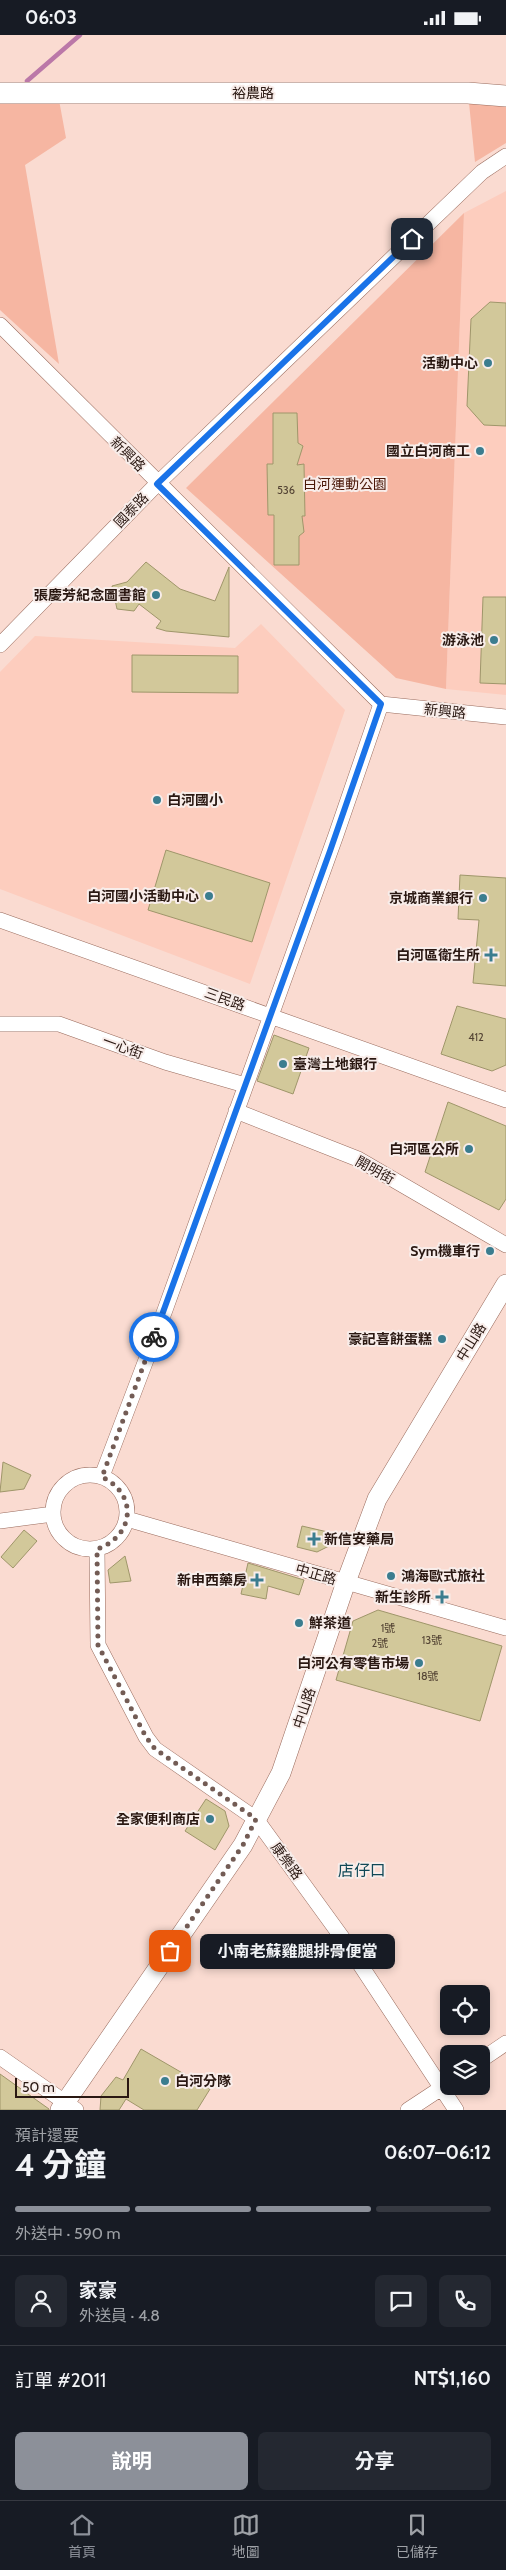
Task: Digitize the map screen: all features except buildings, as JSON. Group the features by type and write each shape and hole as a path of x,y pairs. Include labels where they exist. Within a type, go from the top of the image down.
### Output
{"main road":[{"name":"裕農路","path":"0,93 468,93 506,96"}],"street":[{"name":"國泰路","path":"0,645 157,484 482,172 506,156"},
{"name":"新興路","path":"0,325 157,484 381,704 506,717"},
{"path":"102,1477 236,1111 381,704"},
{"name":"三民路","path":"0,920 506,1101"},
{"name":"一心街","path":"0,1024 59,1024 165,1062 244,1085"},
{"name":"開明街","path":"236,1111 358,1159 506,1245"},
{"name":"中山路","path":"67,2108 243,1845 282,1773 346,1582 377,1499 506,1285"},
{"path":"79,1476 102,1477 119,1489 127,1508 127,1519 116,1539 97,1549 76,1547 67,1541 54,1524 53,1514 56,1495 69,1481 79,1476"},
{"path":"0,1521 53,1514"},
{"name":"中正路","path":"127,1519 506,1628"},
{"name":"康樂路","path":"97,1549 98,1645 146,1737 155,1749 256,1819 346,1943 440,2078"},
{"path":"490,2054 506,2043"},
{"path":"0,2057 67,2108"},
{"path":"408,2110 440,2088"},
{"name":"康樂路","path":"449,2095 456,2110"}],"shaded area":[{"name":"國立白河商工","path":"506,191 506,695 446,689 464,213"},
{"name":"白河國小","path":"261,624 345,710 250,984 0,889 0,672 35,636 235,648"}],"green space":[{"path":"0,89 57,89 66,138 25,165 59,364 0,310"},
{"path":"468,93 506,95 506,143 475,162"},
{"name":"白河運動公園","path":"464,213 446,689 396,678 186,488"}],"waterway":[{"path":"27,81 80,35"}],"way so far":[{"path":"154,1337 102,1477 111,1481 125,1498 127,1519 123,1530 116,1539 97,1549 98,1645 127,1704 155,1749 256,1819 243,1845 170,1951"}],"place":[{"name":"活動中心","path":"488,363"},
{"name":"國立白河商工","path":"480,451"},
{"name":"張慶芳紀念圖書館","path":"156,595"},
{"name":"游泳池","path":"494,640"},
{"name":"白河國小","path":"157,800"},
{"name":"白河國小活動中心","path":"209,896"},
{"name":"京城商業銀行","path":"483,898"},
{"name":"白河區衛生所","path":"491,955"},
{"name":"臺灣土地銀行","path":"283,1064"},
{"name":"白河區公所","path":"469,1149"},
{"name":"Sym機車行","path":"490,1251"},
{"name":"豪記喜餅蛋糕","path":"442,1339"},
{"name":"新信安藥局","path":"314,1539"},
{"name":"鴻海歐式旅社","path":"391,1576"},
{"name":"新申西藥房","path":"257,1580"},
{"name":"新生診所","path":"442,1597"},
{"name":"鮮茶道","path":"299,1623"},
{"name":"白河公有零售市場","path":"419,1663"},
{"name":"全家便利商店","path":"210,1819"},
{"name":"小南老蘇雞腿排骨便當","path":"170,1951"},
{"name":"白河分隊","path":"165,2081"}],"district":[{"name":"店仔口","path":"362,1870"}],"route":[{"path":"154,1337 244,1085 302,930 381,704 157,484 412,239"}]}
